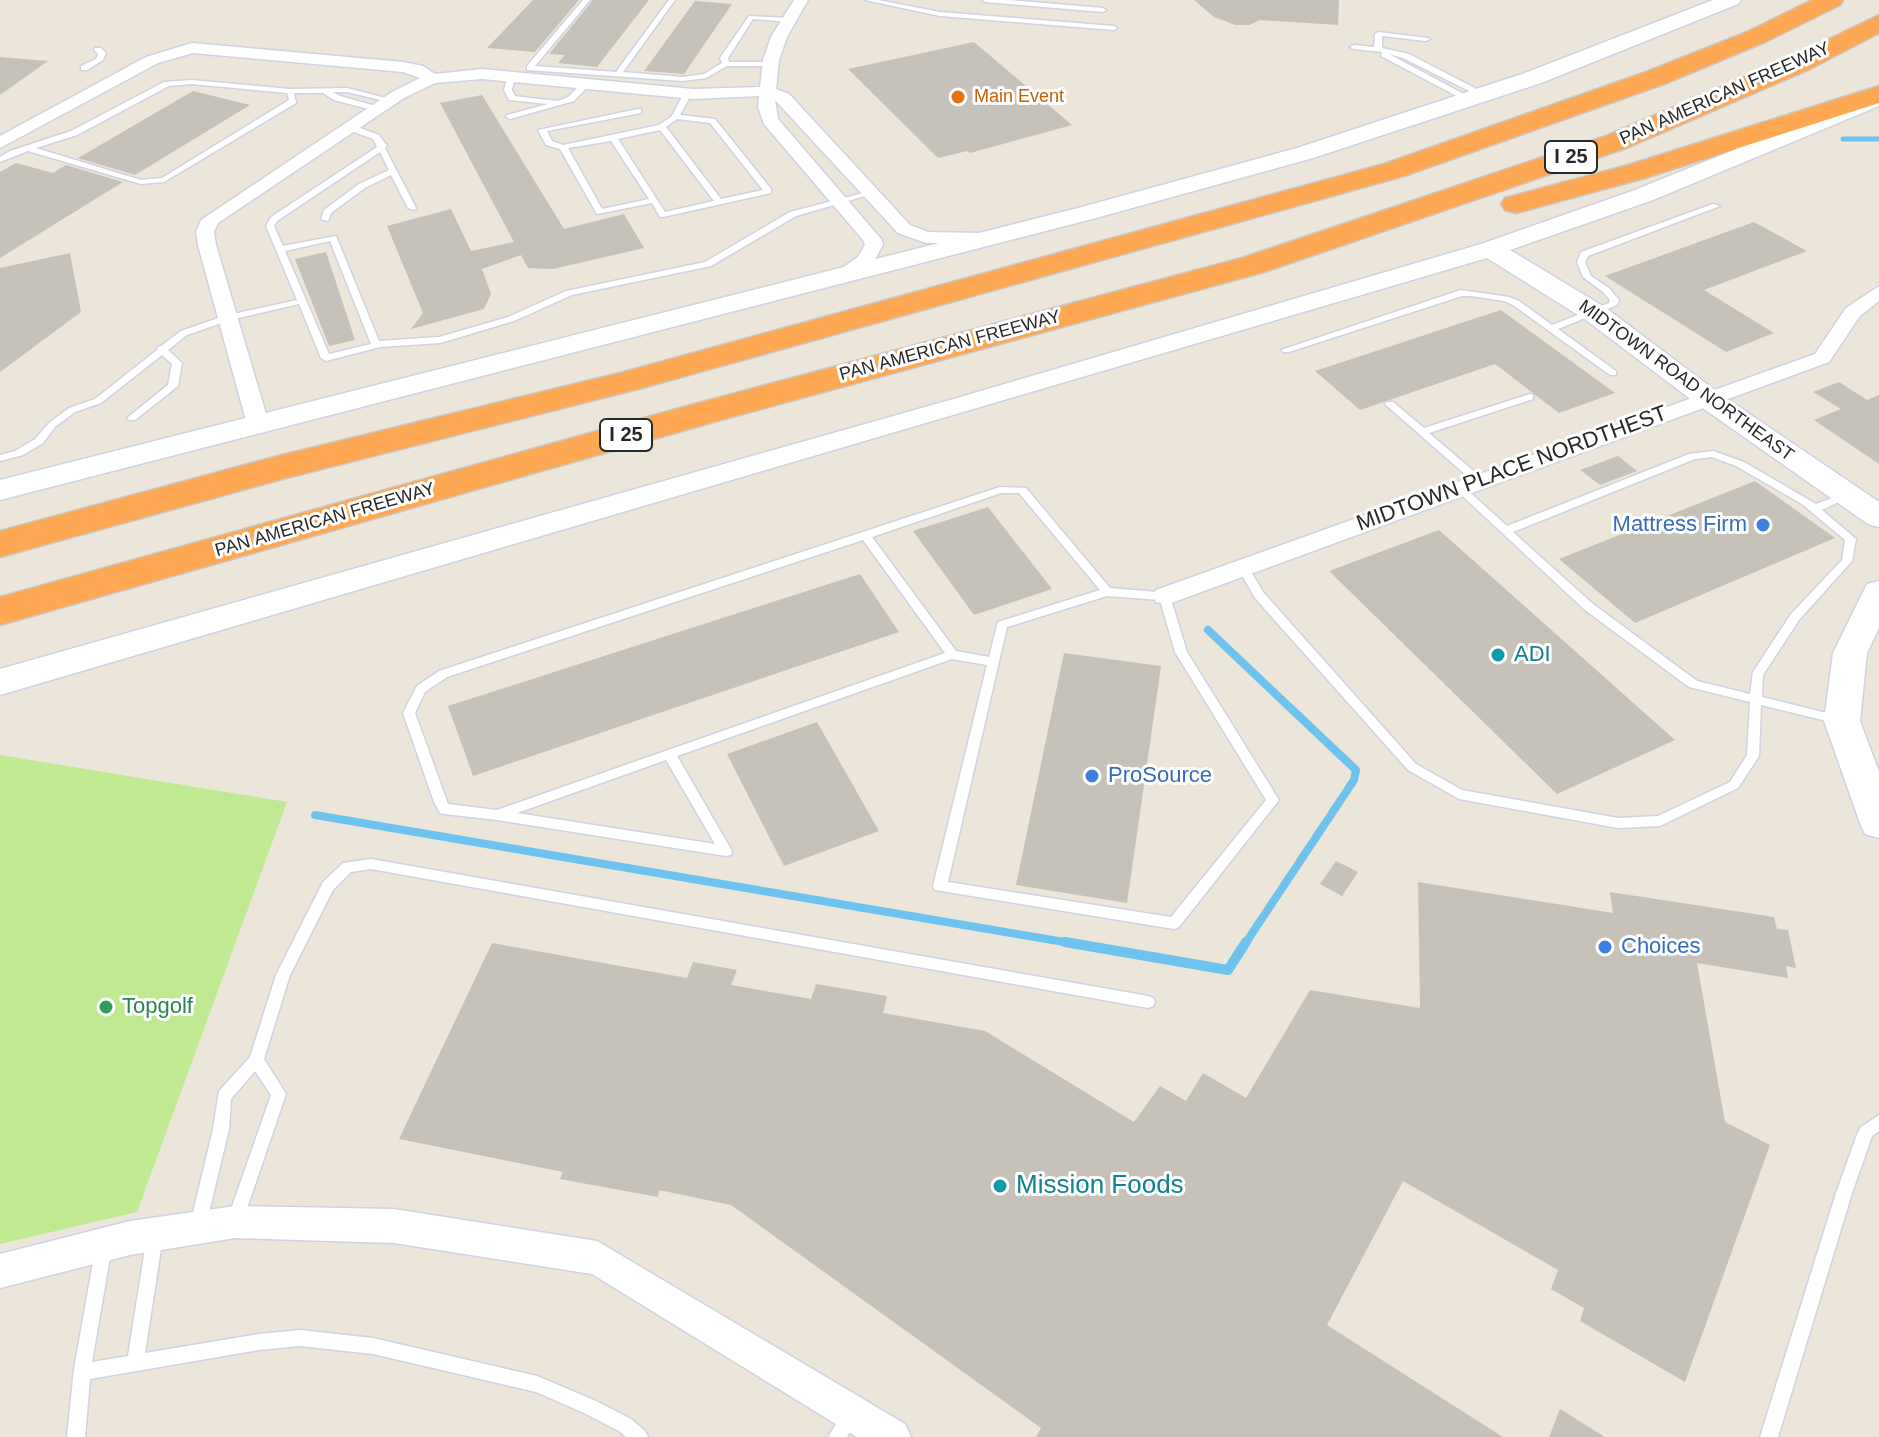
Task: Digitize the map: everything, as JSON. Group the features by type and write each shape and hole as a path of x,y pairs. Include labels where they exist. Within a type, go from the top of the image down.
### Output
{"highway":[{"name":"PAN AMERICAN FREEWAY","path":"0,544 278,468 676,369 1394,170 1655,78 1756,37 1831,0"},
{"path":"1501,132 1544,104 1659,59 1744,3"},
{"name":"PAN AMERICAN FREEWAY","path":"0,611 719,409 1253,265 1616,142 1801,63 1879,23"},
{"path":"1253,265 1397,236 1635,172 1879,96"},
{"path":"0,533 278,468"}],"main road":[{"path":"0,490 840,276 1305,153 1477,98 1652,33 1744,3"},
{"path":"0,682 967,404 1490,249 1644,195 1879,96"},
{"name":"MIDTOWN ROAD NORTHEAST","path":"1490,249 1596,314 1707,398 1879,517"},
{"path":"1879,592 1850,653 1842,721 1879,823"}],"street":[{"path":"801,0 779,37 770,64 766,91 770,120 840,200 874,245 865,261 840,276"},
{"path":"0,143 152,60 192,48 403,67 417,69 432,79"},
{"path":"258,424 207,245 205,232 210,220 382,105 432,79 455,75 511,77 720,95 766,91 783,97 897,222 914,234 981,239"},
{"name":"MIDTOWN PLACE NORDTHEST","path":"1165,596 1822,358 1853,312 1876,297"},
{"path":"0,1271 104,1243 198,1225 235,1222 394,1226 597,1258 846,1424 892,1437"}],"lane":[{"path":"587,0 530,68 683,79 706,76 726,64 770,64"},
{"path":"617,75 672,0"},
{"path":"868,0 940,14 1114,28"},
{"path":"985,0 1103,10"},
{"path":"726,64 724,58 751,17 789,20"},
{"path":"1378,49 1378,34 1426,39"},
{"path":"1354,47 1406,56 1477,98"},
{"path":"1378,49 1390,59 1477,98"},
{"path":"84,68 99,60 102,53 98,50"},
{"path":"511,77 508,90 512,98 559,103"},
{"path":"0,160 74,133 167,84 192,82 290,91 347,90 382,105"},
{"path":"510,117 548,109 571,99 586,84"},
{"path":"28,148 141,182 164,180 293,101 290,91"},
{"path":"325,91 337,98 382,105"},
{"path":"638,111 542,130 549,143 563,147 662,127 675,117 688,93"},
{"path":"613,138 663,215 768,191 712,121 675,117"},
{"path":"349,127 376,137 412,208"},
{"path":"662,127 719,202"},
{"path":"383,146 274,219 270,226 326,358 376,345 440,340 511,319 569,293 708,264 793,214 871,193"},
{"path":"563,147 600,212 654,200"},
{"path":"330,218 393,171"},
{"path":"1551,328 1596,314 1613,305 1615,300 1587,277 1581,262 1584,254 1716,206"},
{"path":"280,249 333,238 376,345"},
{"path":"1286,350 1461,293 1506,299 1613,373"},
{"path":"0,458 19,453 39,441 52,425 72,410 98,401 184,333 227,318 302,301"},
{"path":"132,418 173,386 177,363 161,349"},
{"path":"1422,432 1530,397"},
{"path":"1390,404 1422,432 1506,531 1589,607 1693,684 1842,721"},
{"path":"1243,568 1259,595 1412,767 1459,794 1618,823 1660,821 1734,785 1753,756 1757,675 1795,617 1847,561 1851,539 1814,509 1740,464 1713,454 1693,456 1506,531"},
{"path":"669,754 726,851 444,809 409,713 421,689 443,674 1000,490 1022,490 1107,592"},
{"path":"1814,509 1848,495"},
{"path":"865,535 952,655"},
{"path":"1107,592 1165,596 1181,652 1273,800 1174,923 940,886 1002,625 1107,592"},
{"path":"497,815 952,655 993,662"},
{"path":"198,1225 221,1129 224,1096 256,1060 283,975 328,886 348,867 371,864 1148,1002"},
{"path":"235,1222 279,1094 256,1060"},
{"path":"1769,1437 1844,1193 1866,1132 1879,1122"},
{"path":"135,1363 156,1233"},
{"path":"76,1437 82,1372 104,1243"},
{"path":"82,1372 222,1347 300,1338 373,1346 537,1384 625,1425 639,1437"}],"green space":[{"name":"Topgolf","path":"0,755 287,802 137,1212 0,1244"}],"building":[{"path":"533,0 579,0 535,52 487,48"},
{"path":"593,0 649,0 597,67 558,63 565,55 549,54"},
{"path":"1194,0 1339,0 1338,25 1260,20 1249,25 1235,25 1214,17"},
{"path":"695,1 732,4 684,74 644,71"},
{"name":"Main Event","path":"974,42 1072,125 970,153 967,151 938,158 848,69"},
{"path":"0,57 48,61 0,95"},
{"path":"193,91 250,105 135,175 78,158"},
{"path":"482,95 564,229 624,214 644,248 553,269 528,268 521,255 482,269 491,294 484,309 411,329 423,313 387,226 451,209 471,251 514,242 440,103"},
{"path":"16,163 53,173 66,165 123,182 0,258 0,172"},
{"path":"1754,222 1807,251 1704,290 1774,333 1726,352 1605,276"},
{"path":"326,252 355,340 329,346 295,259"},
{"path":"70,253 81,312 0,372 0,268"},
{"path":"1501,310 1615,393 1559,413 1495,364 1360,410 1315,371"},
{"path":"1839,382 1867,400 1879,395 1879,464 1814,420 1841,409 1813,392"},
{"path":"1618,456 1637,471 1600,485 1580,470"},
{"path":"1755,481 1835,538 1635,623 1559,559"},
{"path":"988,507 1052,589 974,615 913,531"},
{"name":"ADI","path":"1439,530 1675,740 1557,794 1329,571"},
{"path":"860,574 899,632 473,776 448,706"},
{"name":"ProSource","path":"1064,653 1161,666 1127,903 1016,885"},
{"path":"817,722 879,831 784,866 727,754"},
{"path":"1336,861 1358,872 1342,896 1320,884"},
{"name":"Mission Foods","path":"1418,882 1613,913 1610,892 1774,917 1777,929 1788,930 1796,968 1786,966 1788,978 1697,963 1725,1122 1770,1145 1685,1382 1580,1321 1584,1308 1551,1289 1558,1270 1403,1181 1327,1325 1503,1437 1036,1437 1041,1428 731,1205 659,1190 658,1197 560,1179 563,1172 399,1139 492,943 687,978 693,962 737,970 731,985 811,999 816,984 887,996 883,1013 985,1031 1134,1122 1160,1086 1186,1101 1203,1073 1246,1098 1310,990 1420,1008"},
{"path":"1560,1409 1605,1437 1549,1437"}],"waterway":[{"path":"1843,139 1879,139"},
{"path":"1208,630 1356,770 1354,780 1245,944"},
{"path":"315,815 1076,944"},
{"path":"1065,942 1228,970 1246,942"}],"place":[{"name":"Main Event","path":"958,97"},
{"name":"Mattress Firm","path":"1763,525"},
{"name":"ADI","path":"1498,655"},
{"name":"ProSource","path":"1092,776"},
{"name":"Choices","path":"1605,947"},
{"name":"Topgolf","path":"106,1007"},
{"name":"Mission Foods","path":"1000,1186"}]}
